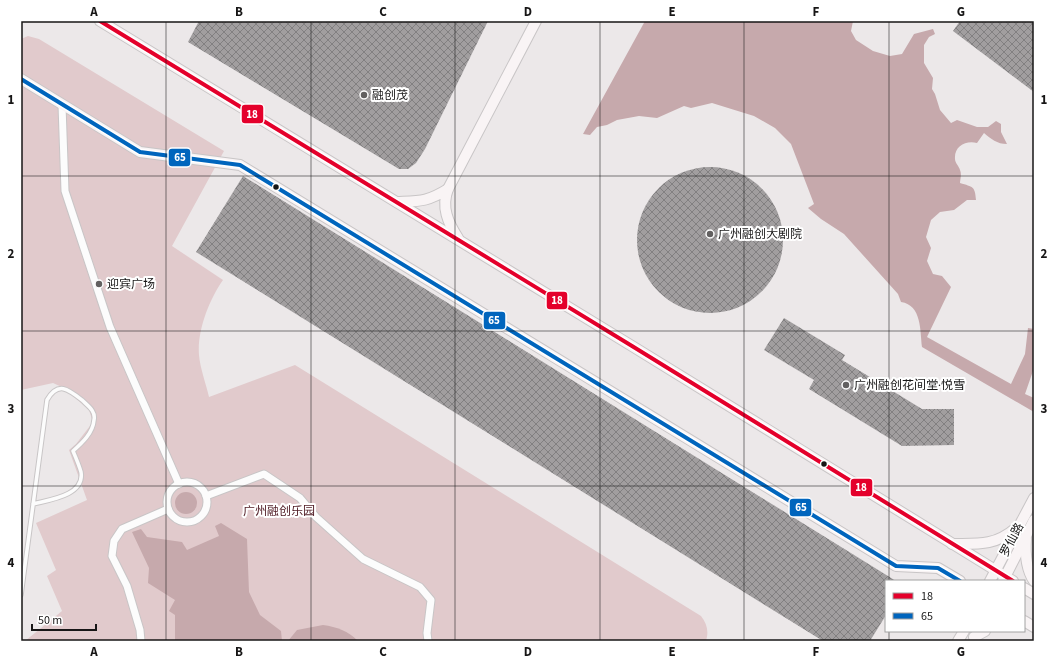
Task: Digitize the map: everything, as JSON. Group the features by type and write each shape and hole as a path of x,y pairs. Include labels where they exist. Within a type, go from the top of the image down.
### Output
{"main road":[{"path":"100,21 996,570 1007,579"},
{"path":"459,240 453,231 444,207 448,189 536,21"},
{"path":"21,79 140,152 240,165 896,566 938,568 958,580"},
{"path":"397,202 434,198 448,189"},
{"name":"罗仙路","path":"991,580 1034,498"},
{"name":"罗仙路","path":"1007,579 1034,520"},
{"path":"952,544 990,543 1007,536 1020,524"},
{"path":"1026,536 1025,548 1029,573 1034,581"},
{"path":"938,568 951,580"},
{"path":"1025,589 1034,594"}],"street":[{"path":"62,105 65,191 110,327 179,484"},
{"path":"206,496 264,474 300,498 316,517 364,559 420,587 431,600 427,633 428,641"},
{"path":"188,482 193,483 201,488 206,496 207,506 205,511 198,519 194,521 183,522 174,518 168,509 168,494 179,484 188,482"},
{"path":"140,641 140,630 127,586 112,556 114,541 122,529 168,509"}],"lane":[{"path":"21,595 33,504 47,400 51,393 59,388 65,388 71,391 92,410 95,416 89,434 74,451 81,474 79,482 75,489 65,496 33,504"}],"green space":[{"name":"广州融创乐园","path":"28,36 39,39 224,151 172,246 223,280 209,306 200,336 199,355 209,397 295,365 701,616 707,628 706,641 25,641 62,611 47,576 56,570 36,523 87,500 69,450 76,444 93,422 89,410 64,388 53,383 21,390 21,39"}],"shaded area":[{"path":"645,21 853,21 851,31 856,40 873,51 890,56 902,54 914,34 933,29 935,34 929,37 924,45 924,63 933,78 932,89 940,110 951,123 957,120 977,127 988,127 996,121 1001,124 1001,132 1007,144 997,142 984,133 977,143 965,143 956,151 955,159 961,172 960,183 968,185 974,190 976,200 967,200 954,210 940,212 931,220 926,237 931,248 927,261 933,274 942,276 951,287 927,337 1011,384 1025,354 1028,328 1034,329 1034,368 1025,394 1034,398 1034,412 922,347 919,320 913,308 908,304 901,302 898,294 844,234 821,219 808,208 814,204 791,144 775,128 754,116 712,103 691,108 684,106 657,118 639,116 617,120 607,125 597,127 590,135 583,134"},
{"path":"186,492 194,495 197,503 194,511 186,514 178,511 175,503 178,495"},
{"path":"221,523 247,539 249,592 260,615 281,631 282,641 175,641 175,615 169,611 175,600 148,583 149,568 132,532 141,529 147,537 182,542 187,550 219,536 215,526"},
{"path":"323,625 342,630 358,641 288,641 297,630"}],"building":[{"name":"融创茂","path":"199,21 488,21 425,149 416,163 408,169 399,169 188,42"},
{"path":"960,21 1034,21 1034,92 953,31"},
{"name":"广州融创大剧院","path":"703,167 717,167 745,175 757,183 767,193 778,212 782,226 782,254 775,275 767,287 757,297 738,308 717,313 703,313 675,305 663,297 653,287 642,268 637,247 637,233 645,205 653,193 663,183 682,172"},
{"path":"243,176 894,580 885,580 885,617 870,641 823,641 196,252"},
{"name":"广州融创花间堂·悦雪","path":"784,318 845,355 842,360 922,409 954,409 954,445 902,446 809,389 814,380 764,350"}],"transit line":[{"name":"18","path":"100,21 1011,580"},
{"name":"65","path":"21,79 140,152 240,165 896,566 938,568 958,580"}],"place":[{"name":"融创茂","path":"364,95"},
{"name":"广州融创大剧院","path":"710,234"},
{"name":"迎宾广场","path":"99,284"},
{"name":"广州融创花间堂·悦雪","path":"846,385"}]}
